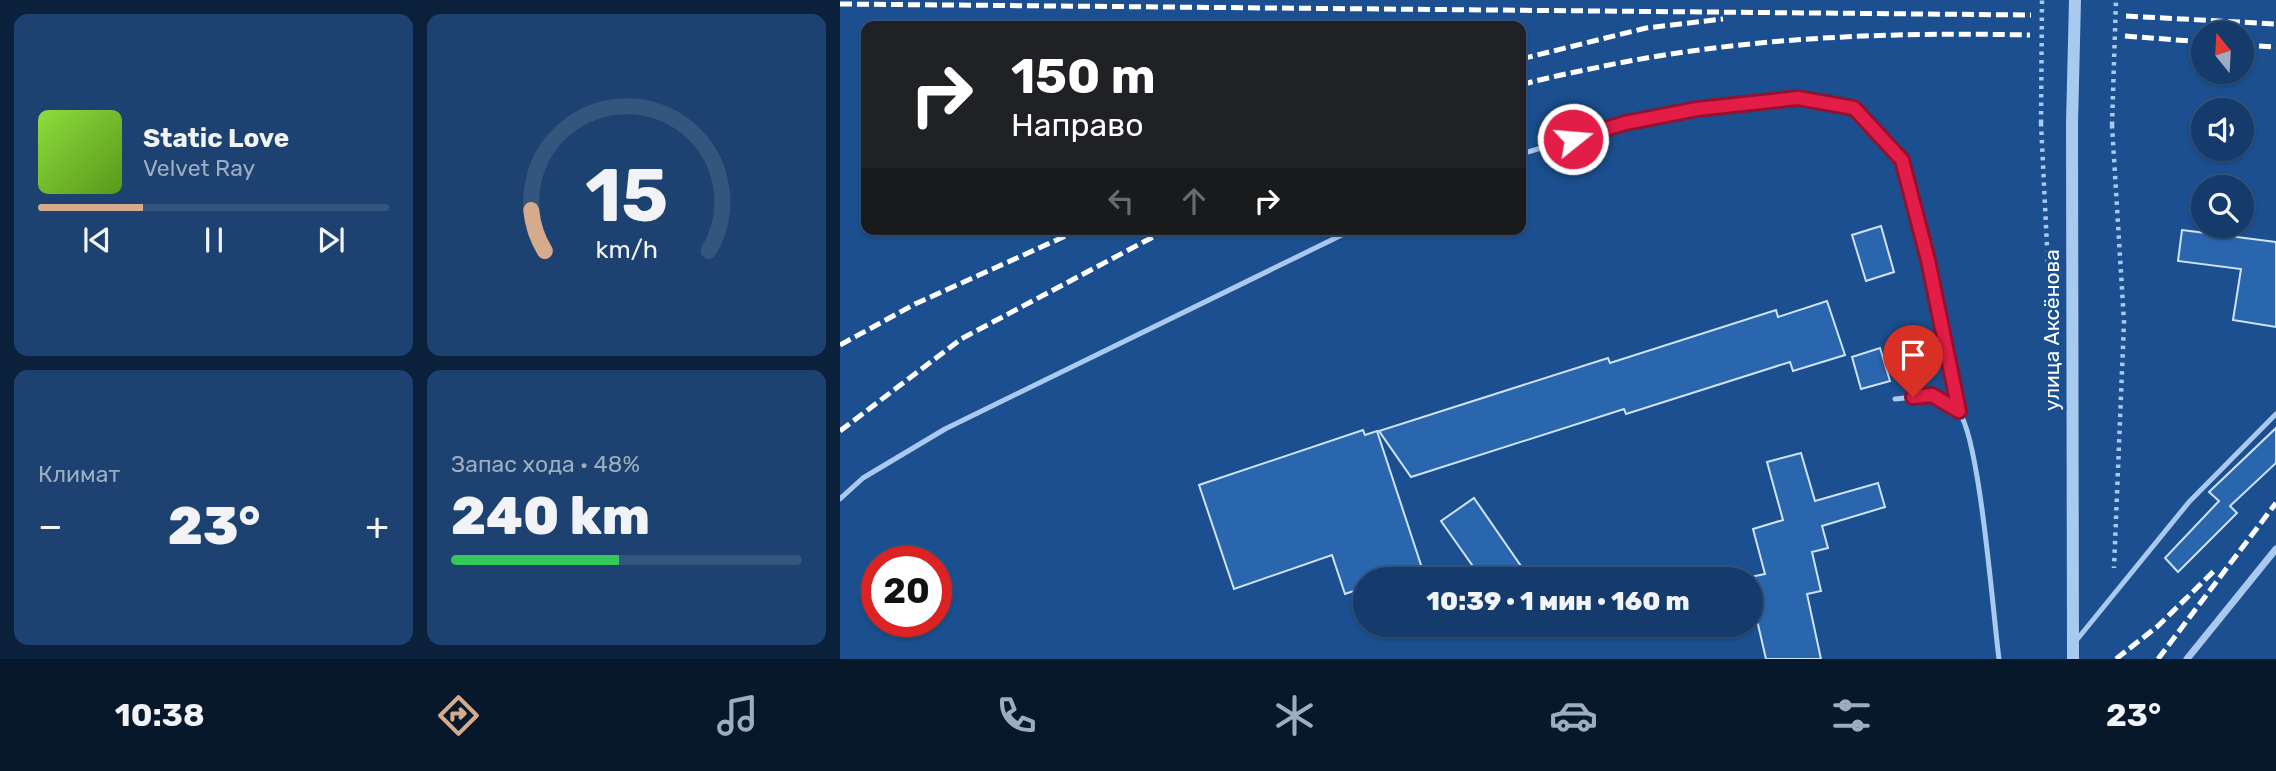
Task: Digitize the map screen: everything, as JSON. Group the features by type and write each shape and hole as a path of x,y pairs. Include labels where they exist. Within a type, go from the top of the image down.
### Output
{"street":[{"name":"улица Аксёнова","path":"2072,653 2072,124 2075,0"},
{"path":"2187,659 2276,549"}],"lane":[{"path":"1526,153 1625,123 1697,109 1798,98 1854,108 1902,160 1928,260 1959,411 1972,448 1999,659"},
{"path":"840,499 863,478 945,429 1342,235"},
{"path":"1895,399 1932,395 1959,411"},
{"path":"2072,653 2112,597 2189,502 2276,414"}],"path":[{"path":"2041,123 2042,0"},
{"path":"2112,597 2124,322 2112,125 2116,0"}],"building":[{"path":"1881,226 1894,272 1866,281 1852,235"},
{"path":"2182,230 2191,231 2191,238 2245,238 2276,242 2276,327 2233,320 2241,269 2178,261"},
{"path":"1827,301 1845,355 1793,371 1790,362 1626,414 1624,409 1411,477 1379,431 1608,358 1610,363 1776,310 1778,317"},
{"path":"1880,348 1890,381 1861,389 1852,357"},
{"path":"2276,428 2276,463 2230,506 2237,513 2178,572 2165,558 2219,501 2209,492"},
{"path":"1363,430 1365,435 1377,431 1422,567 1353,567 1353,591 1345,594 1332,555 1234,589 1199,485"},
{"path":"1801,453 1815,501 1878,483 1885,507 1822,526 1828,548 1812,552 1821,591 1807,594 1821,659 1766,659 1761,637 1765,574 1753,529 1783,520 1767,462"},
{"path":"1474,498 1522,567 1474,567 1441,521"}],"railway":[{"path":"840,4 2031,15"},
{"path":"2126,16 2276,24"},
{"path":"1526,58 1646,28 1723,19"},
{"path":"1526,84 1604,66 1710,48 1816,38 1923,34 2030,35"},
{"path":"2125,36 2191,41"},
{"path":"2254,46 2276,47"},
{"path":"840,345 915,304 1068,235"},
{"path":"840,431 961,339 1157,235"},
{"path":"2158,659 2276,503"},
{"path":"2116,659 2158,626 2215,570"}],"route":[{"path":"1573,139 1625,123 1697,109 1798,98 1854,108 1902,160 1928,260 1959,411 1932,395 1913,397"}]}
